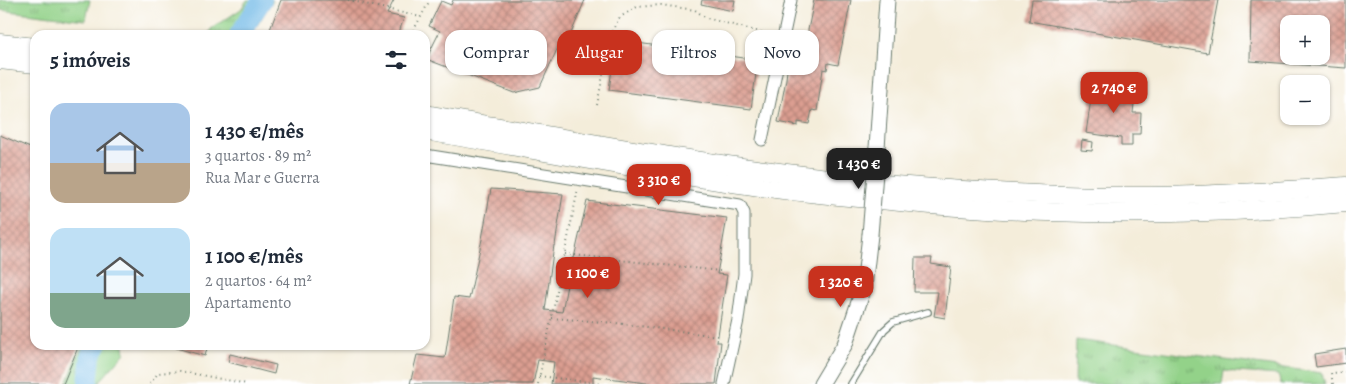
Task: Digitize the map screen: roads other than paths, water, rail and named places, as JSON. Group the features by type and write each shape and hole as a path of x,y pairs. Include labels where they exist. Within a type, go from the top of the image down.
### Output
{"main road":[{"path":"0,43 30,46"},
{"path":"0,60 30,63"},
{"path":"430,115 728,164 805,175 913,186 1038,194 1150,196 1244,193 1346,186"},
{"path":"430,132 748,186 980,209 1075,213 1155,213 1233,211 1346,203"}],"street":[{"path":"762,140 792,0"},
{"path":"821,384 845,344 864,287 877,148 887,0"},
{"path":"430,156 740,205 744,213 744,274 738,320 724,384"}],"lane":[{"path":"850,384 884,330 893,322 928,312"}],"waterway":[{"path":"242,30 262,0"},
{"path":"88,384 91,354 94,350"}]}
